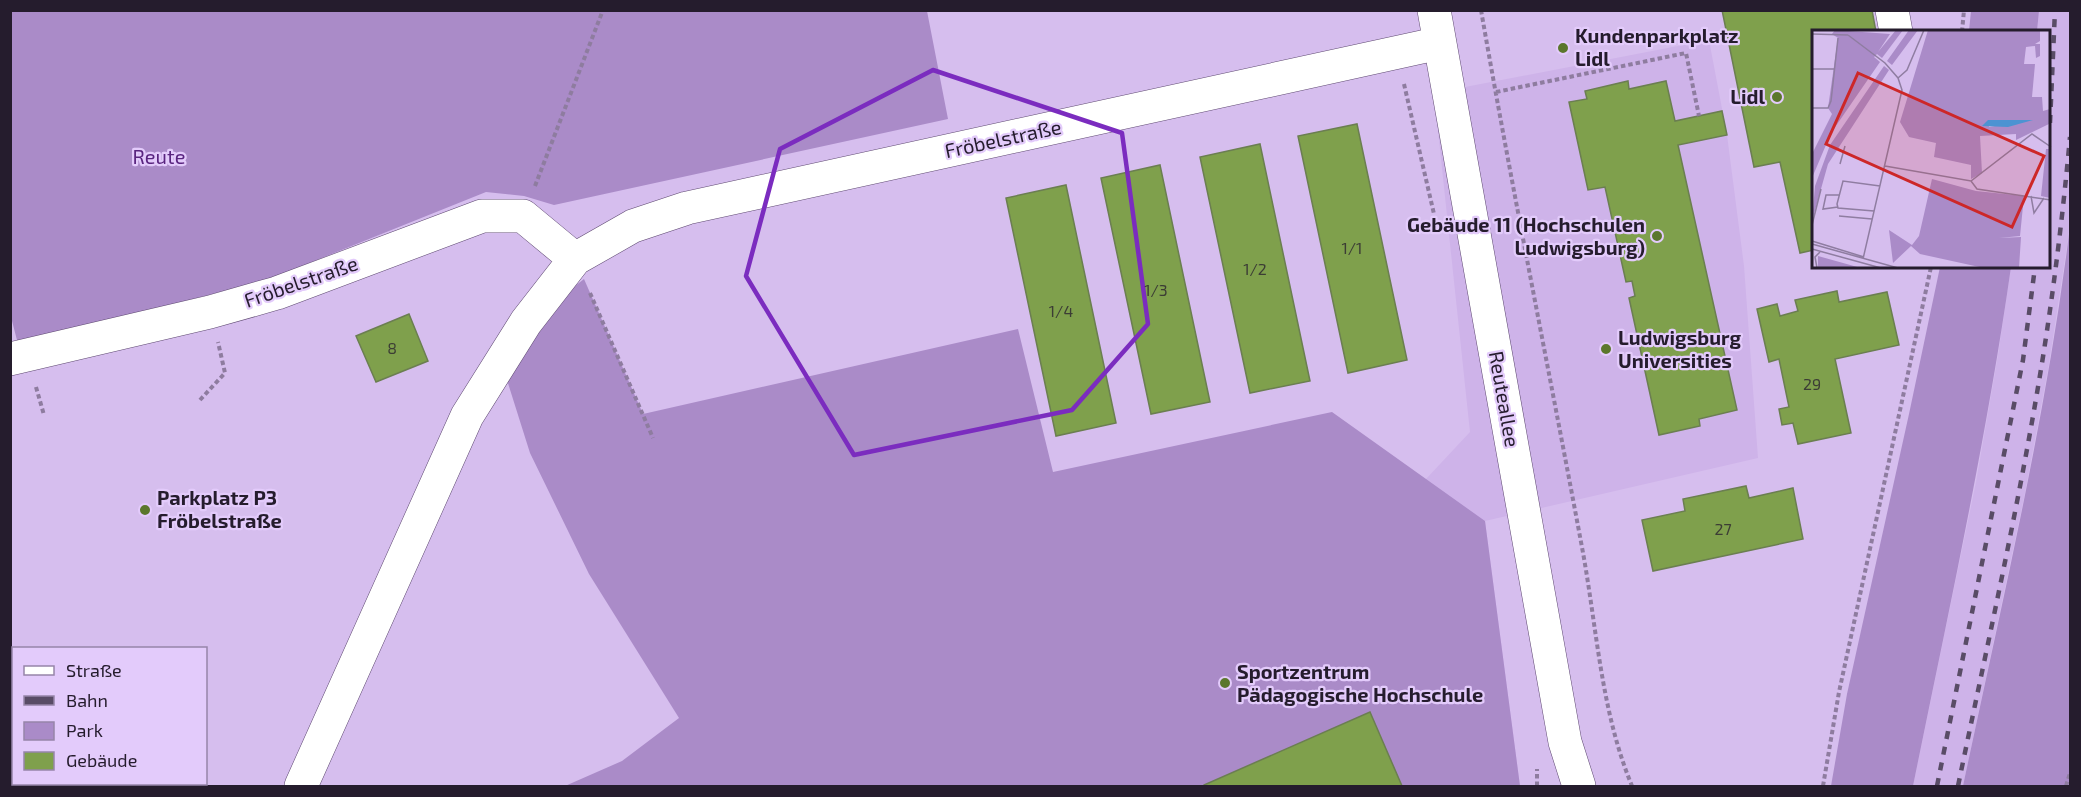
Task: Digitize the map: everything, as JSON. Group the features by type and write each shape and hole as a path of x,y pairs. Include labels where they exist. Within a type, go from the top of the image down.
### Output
{"street":[{"name":"Reuteallee","path":"1434,10 1565,742 1579,786"},
{"path":"1892,10 1896,30"},
{"name":"Fröbelstraße","path":"302,786 467,416 526,322 575,259 633,226 687,208 1440,43"},
{"name":"Fröbelstraße","path":"10,359 210,312 278,293 482,216 523,216"},
{"path":"523,216 575,259"}],"path":[{"path":"523,216 603,10"},
{"path":"1481,10 1582,545 1606,705 1623,765 1632,786"},
{"path":"1962,30 1964,10"},
{"path":"1496,92 1686,53 1699,116"},
{"path":"575,259 653,438"},
{"path":"1823,786 1839,692 1931,268"},
{"path":"200,400 225,373 216,337"},
{"path":"34,381 44,415"},
{"path":"2066,786 2070,773"}],"highlighted area":[{"path":"933,70 1122,133 1148,324 1072,410 854,455 746,276 780,149"}],"shaded area":[{"path":"2039,11 2070,11 2070,226 2049,364 2025,493 1963,786 1913,786 1976,482 2011,268 2051,268 2051,30 2037,30"},
{"name":"Ludwigsburg Universities","path":"1709,40 1727,135 1744,266 1758,458 1485,521 1520,786 842,786 1426,479 1470,432 1434,93"}],"green space":[{"name":"Reute","path":"11,11 927,11 948,119 554,205 524,196 486,192 267,280 18,344 11,317"},
{"path":"1971,11 2039,11 2037,30 1969,30"},
{"path":"2070,226 2070,786 1963,786 2036,437"},
{"path":"1940,268 2011,268 1978,463 1913,786 1831,786 1847,694"},
{"path":"584,279 643,414 1018,329 1053,472 1332,412 1485,521 1520,786 565,786 622,761 679,718 589,574 530,453 507,380 560,298"}],"building":[{"name":"Lidl","path":"1722,10 1872,10 1876,30 1812,30 1812,250 1800,253 1780,162 1754,167"},
{"name":"Gebäude 11 (Hochschulen Ludwigsburg)","path":"1628,81 1629,89 1666,81 1675,121 1722,111 1727,135 1678,145 1737,410 1699,419 1700,426 1659,435 1629,298 1635,296 1632,281 1626,282 1605,187 1588,190 1569,102 1587,99 1585,91"},
{"path":"1357,124 1407,360 1348,373 1298,136"},
{"path":"1260,144 1310,381 1250,393 1200,157"},
{"path":"1160,165 1210,402 1151,414 1101,178"},
{"path":"1066,185 1116,423 1056,436 1006,198"},
{"path":"1837,291 1839,302 1887,292 1899,345 1835,359 1851,433 1798,444 1793,423 1782,425 1779,409 1789,407 1779,359 1769,362 1757,309 1777,304 1780,316 1798,311 1795,300"},
{"path":"409,314 428,361 376,382 356,336"},
{"path":"1746,486 1749,498 1793,488 1803,539 1653,571 1642,520 1685,511 1683,499"},
{"path":"1370,712 1402,786 1204,786 1204,785"}],"railway":[{"path":"2051,100 2055,10"},
{"path":"1958,786 2033,416 2054,279 2070,137"},
{"path":"1937,786 2023,360 2035,268"}],"place":[{"name":"Kundenparkplatz Lidl","path":"1563,48"},
{"name":"Lidl","path":"1777,97"},
{"name":"Gebäude 11 (Hochschulen Ludwigsburg)","path":"1657,236"},
{"name":"Ludwigsburg Universities","path":"1606,349"},
{"name":"Parkplatz P3 Fröbelstraße","path":"145,510"},
{"name":"Sportzentrum Pädagogische Hochschule","path":"1225,683"}]}
